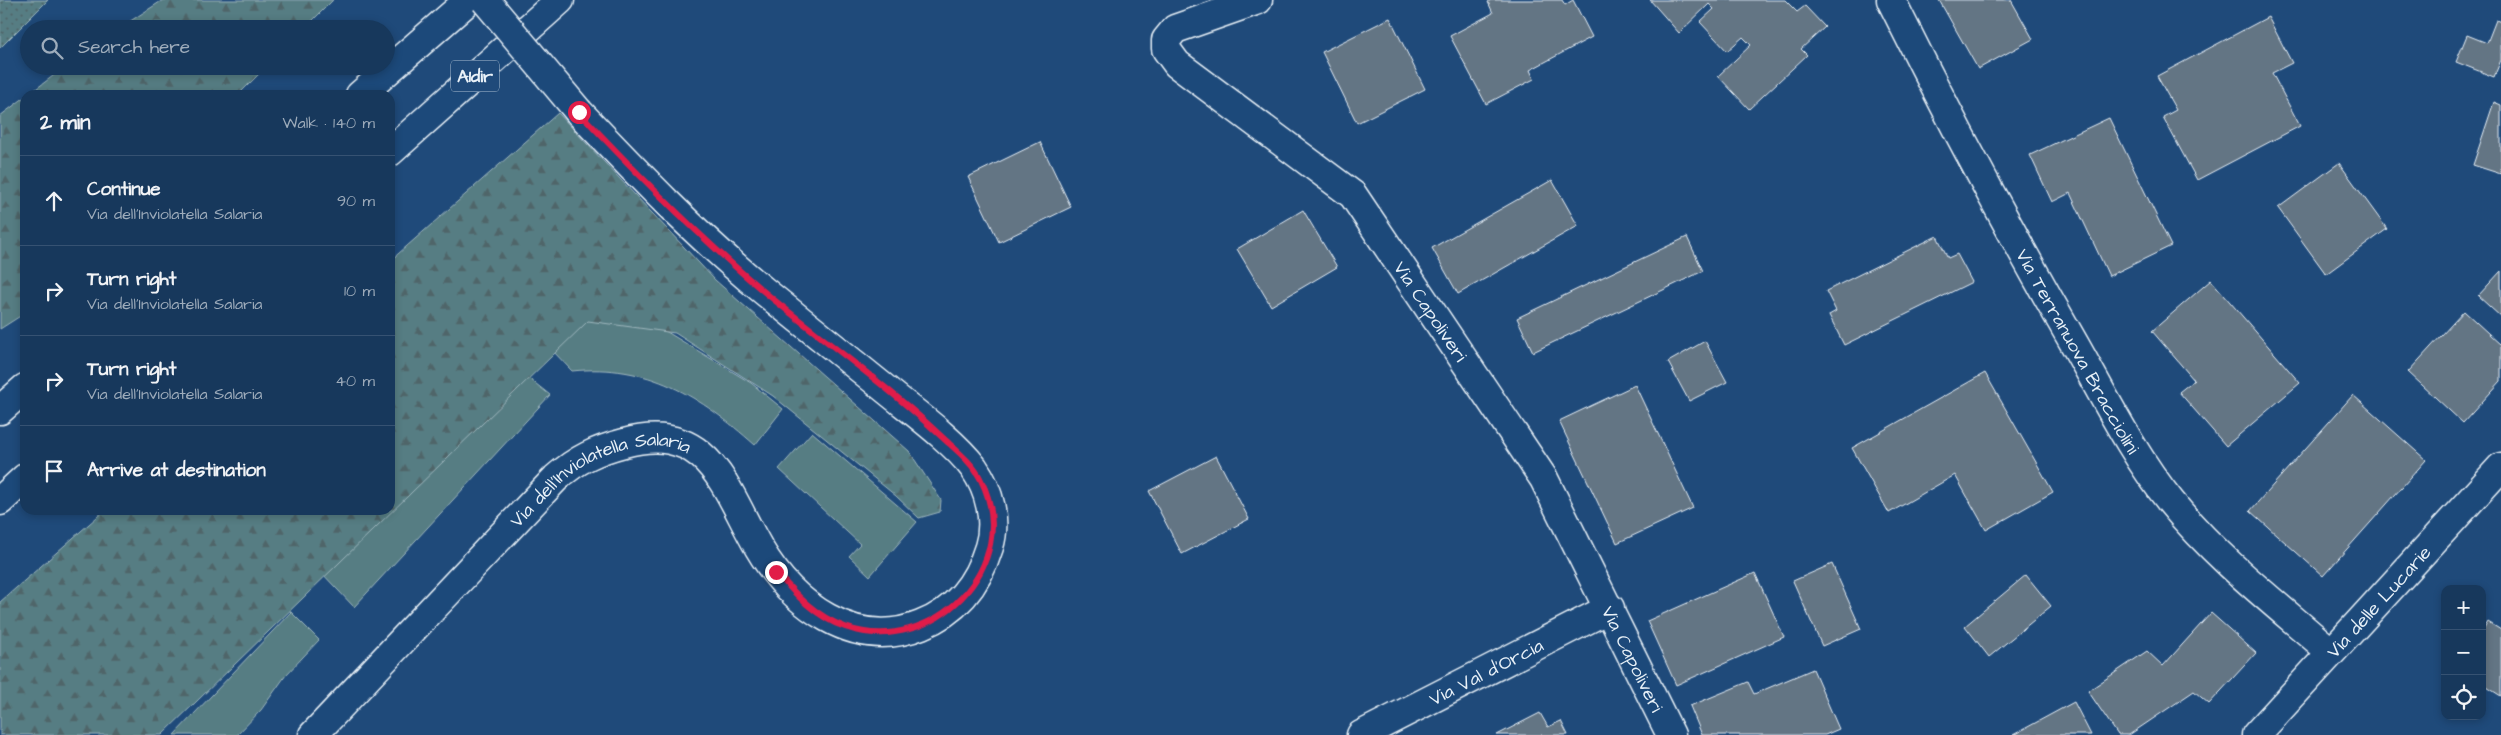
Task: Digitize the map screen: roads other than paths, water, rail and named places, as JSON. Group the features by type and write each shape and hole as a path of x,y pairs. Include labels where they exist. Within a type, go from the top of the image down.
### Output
{"main road":[{"path":"395,64 469,0"},
{"name":"Via dell'Inviolatella Salaria","path":"313,735 556,478 588,454 638,439 660,438 689,446 708,461 723,478 760,549 776,572 811,609 846,628 866,632 893,632 912,629 931,621 957,605 978,578 992,537 992,514 981,478 971,465 925,420 761,289 658,196 579,112 485,0"},
{"name":"A1dir","path":"395,148 560,0"},
{"name":"Via Capoliveri","path":"1258,0 1175,29 1166,40 1166,49 1177,64 1353,196 1544,479 1610,608 1671,735"},
{"name":"Via Terranuova Bracciolini","path":"1891,0 1951,120 2047,296 2146,466 2171,502 2214,549 2332,652"},
{"path":"366,90 383,75"},
{"path":"0,410 20,392"},
{"name":"Via delle Lucarie","path":"2256,735 2501,467"},
{"path":"0,501 20,483"},
{"name":"Via Val d'Orcia","path":"1361,735 1610,608"}]}
